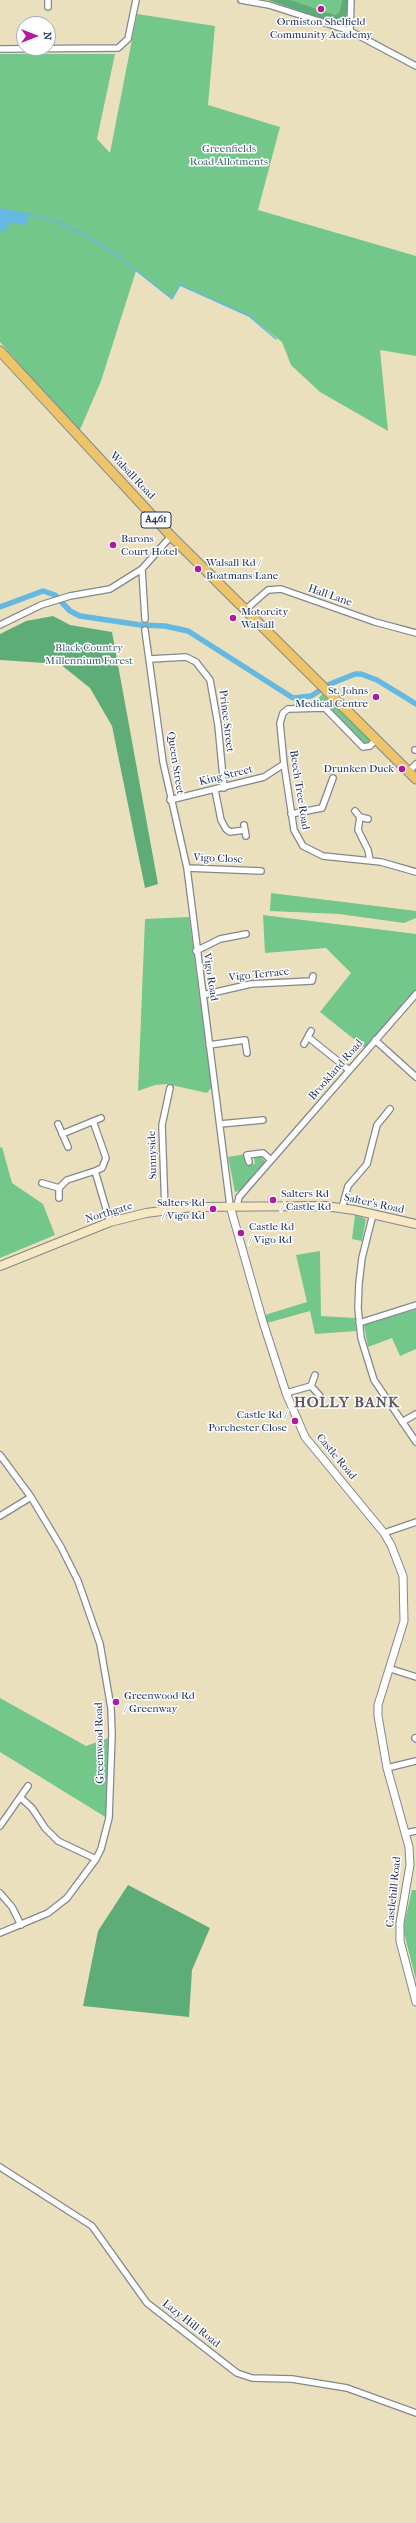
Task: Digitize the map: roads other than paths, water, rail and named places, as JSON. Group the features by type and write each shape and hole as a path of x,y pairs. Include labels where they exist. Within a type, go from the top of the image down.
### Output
{"highway":[{"name":"Walsall Road","path":"0,352 171,536 376,739"},
{"name":"A461","path":"376,739 416,779"}],"main road":[{"name":"Northgate","path":"0,1266 110,1222 165,1210 234,1206"},
{"name":"Salter's Road","path":"234,1206 342,1208 416,1224"}],"street":[{"path":"48,0 48,7"},
{"path":"0,49 118,48 128,39 136,0"},
{"path":"241,0 269,5 350,31 416,66"},
{"path":"350,31 351,0"},
{"path":"0,625 41,606 70,596 110,590 142,569 171,536"},
{"path":"142,569 145,620"},
{"name":"Hall Lane","path":"245,610 268,590 282,589 361,617 416,633"},
{"name":"Queen Street","path":"145,630 170,800 187,868 190,899"},
{"name":"Prince Street","path":"150,659 186,656 196,662 210,680 218,725 224,788"},
{"name":"Beech Tree Road","path":"376,739 370,746 363,746 325,708 288,709 281,716 284,764 291,814 297,838 302,846 323,856 370,860 416,872"},
{"name":"King Street","path":"170,800 264,777 284,764"},
{"path":"408,772 416,764"},
{"path":"291,814 322,808 330,780"},
{"path":"215,790 221,820 226,829 230,832 245,830"},
{"path":"355,811 360,818 358,830 368,850 370,860"},
{"path":"360,818 368,819"},
{"name":"Vigo Close","path":"187,868 248,868 261,872"},
{"name":"Vigo Road","path":"190,899 220,1124 234,1206"},
{"path":"196,951 220,939 246,934"},
{"name":"Vigo Terrace","path":"203,995 251,984 312,981 313,976"},
{"name":"Brookland Road","path":"234,1206 238,1197 416,994"},
{"path":"304,1044 311,1031"},
{"path":"308,1037 349,1070"},
{"path":"209,1045 245,1040 247,1053"},
{"path":"375,1040 416,1077"},
{"name":"Sunnyside","path":"165,1210 162,1125 170,1099 170,1088"},
{"path":"342,1208 348,1186 367,1164 377,1125 390,1109"},
{"path":"62,1134 101,1118"},
{"path":"220,1124 263,1120"},
{"path":"59,1198 59,1188 67,1180 102,1168 106,1158 93,1121"},
{"path":"58,1124 68,1147"},
{"path":"249,1162 247,1155 263,1153 271,1160"},
{"path":"95,1171 110,1222"},
{"path":"42,1183 59,1188"},
{"name":"Castle Road","path":"234,1206 286,1394 310,1445 384,1533 391,1545 403,1576 405,1602 404,1622 391,1669"},
{"path":"372,1214 362,1258 359,1283 359,1323 364,1351 374,1380 416,1442"},
{"path":"359,1323 416,1305"},
{"path":"311,1386 315,1374"},
{"path":"286,1394 311,1386"},
{"path":"311,1386 320,1396"},
{"path":"402,1422 416,1414"},
{"name":"Greenwood Road","path":"0,1455 31,1497 61,1547 78,1581 100,1644 106,1673 112,1734 112,1783 109,1818 101,1849 96,1859 67,1898 48,1913 0,1933"},
{"path":"0,1516 31,1497"},
{"path":"384,1533 416,1522"},
{"path":"391,1669 416,1677"},
{"name":"Castlehill Road","path":"391,1669 378,1705 379,1728 388,1768 406,1833 410,1865 400,1923 400,1941 416,2002"},
{"path":"388,1768 416,1761"},
{"path":"0,1824 28,1786"},
{"path":"20,1798 32,1808 45,1828 58,1841 96,1859"},
{"path":"406,1833 416,1831"},
{"path":"0,1893 12,1907 22,1925"},
{"name":"Lazy Hill Road","path":"0,2167 92,2226 147,2304 237,2373 252,2378 292,2379 347,2388 416,2413"}],"water":[{"path":"0,209 29,214 27,223 22,225 10,222 6,230 0,232"}],"waterway":[{"path":"0,209 23,213"},
{"path":"27,214 58,222 90,238 118,256 172,299 180,285 249,316 276,339"},
{"path":"0,607 43,591 55,595 70,611 80,616 141,625 165,626 188,631 293,698 311,696 330,684 355,674 361,674 377,680 416,704"}],"place":[{"name":"Ormiston Shelfield Community Academy","path":"321,9"},
{"name":"Barons Court Hotel","path":"113,545"},
{"name":"Walsall Rd / Boatmans Lane","path":"198,569"},
{"name":"Motorcity Walsall","path":"233,618"},
{"name":"St. Johns Medical Centre","path":"376,697"},
{"name":"Drunken Duck","path":"402,769"},
{"name":"Salters Rd / Castle Rd","path":"273,1200"},
{"name":"Salters Rd / Vigo Rd","path":"213,1209"},
{"name":"Castle Rd / Vigo Rd","path":"241,1233"},
{"name":"Castle Rd / Porchester Close","path":"295,1421"},
{"name":"Greenwood Rd / Greenway","path":"116,1702"}],"district":[{"name":"HOLLY BANK","path":"347,1403"}],"park label":[{"name":"Greenfields Road Allotments","path":"229,155"},
{"name":"Black Country Millennium Forest","path":"89,654"}]}
